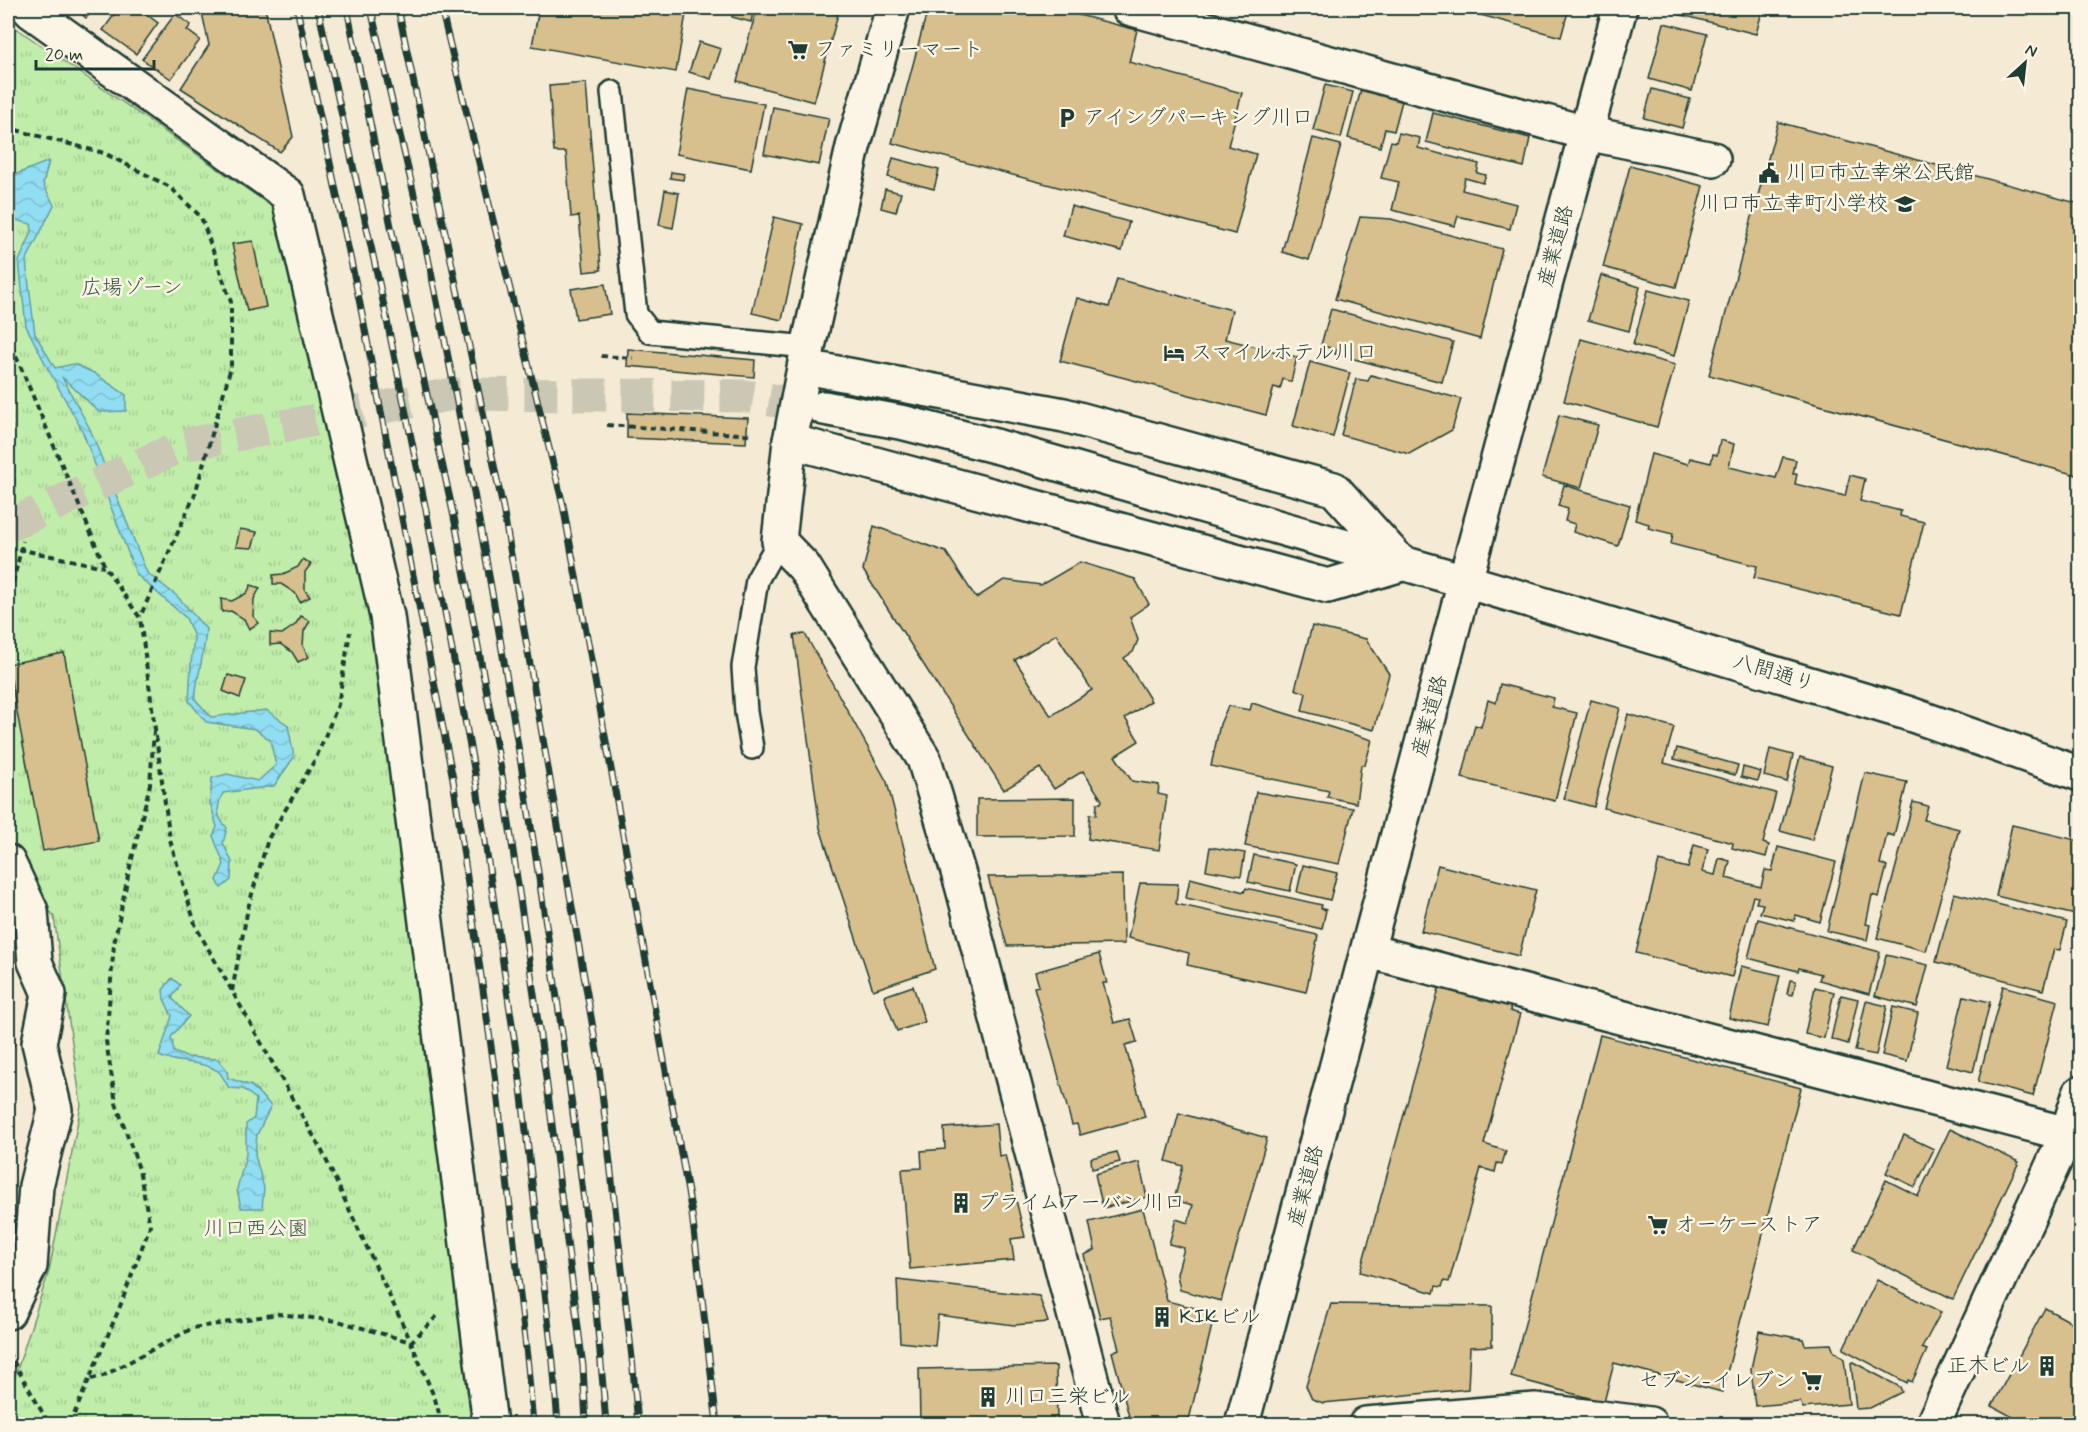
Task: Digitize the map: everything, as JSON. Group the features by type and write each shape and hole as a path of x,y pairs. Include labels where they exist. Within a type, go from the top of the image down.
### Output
{"street":[{"path":"28,8 288,195 388,626 490,1425"},
{"path":"893,8 853,147 807,357 790,441 779,541 804,567 924,759 962,885 1103,1425"},
{"path":"1129,8 1586,133 1713,159"},
{"name":"産業道路","path":"1242,1425 1465,581 1620,8"},
{"path":"790,441 1328,586 1402,564 1334,489 1064,415 807,357"},
{"name":"八間通り","path":"825,408 905,423 999,447 1465,581 1906,713 2080,774"},
{"path":"8,862 31,911 35,962 49,994 39,1042 55,1110 36,1186 30,1266 8,1312"},
{"path":"1368,951 2067,1134"},
{"path":"1933,1425 2067,1134 2080,1093"},
{"path":"1366,1425 1535,1410 1650,1425"}],"lane":[{"path":"612,92 636,314 650,332 807,357"},
{"path":"752,748 746,712 743,667 758,580 779,541"}],"path":[{"path":"8,134 12,129 104,153 170,187 201,217 231,302 231,367 195,494 140,618"},
{"path":"8,337 105,567 140,618 170,840 196,927 322,1151 411,1342 435,1399 442,1425"},
{"path":"8,406 10,406 14,493"},
{"path":"607,425 756,435"},
{"path":"8,603 23,542"},
{"path":"8,547 105,567"},
{"path":"232,992 248,908 268,839 316,758 338,705 350,632 388,626"},
{"path":"70,1425 150,1226 139,1169 116,1103 106,1041 114,944 150,784 155,721"},
{"path":"411,1342 472,1282"},
{"path":"90,1379 103,1376 193,1328 278,1314 338,1321 411,1342"},
{"path":"8,1352 49,1425"}],"green space":[{"name":"川口西公園","path":"16,28 277,210 375,608 474,1375 473,1424 8,1424 8,1398 49,1271 81,1105 54,917 8,850 8,32"}],"water":[{"path":"49,161 43,184 54,205 26,261 35,334 55,368 74,364 94,373 126,395 126,411 99,412 62,377 90,429 147,573 177,596 206,629 195,699 211,717 266,710 288,725 294,757 274,786 223,793 218,807 219,816 227,828 223,843 232,862 231,880 221,888 217,880 224,864 213,836 217,827 210,802 212,778 227,774 258,781 276,765 270,740 255,729 206,722 189,701 194,637 186,618 136,574 82,430 26,326 19,261 32,232 31,224 12,219 11,191 14,175"},
{"path":"172,978 180,985 172,998 189,1016 171,1037 174,1052 186,1057 218,1059 227,1070 228,1078 252,1086 271,1106 257,1135 255,1155 264,1188 262,1208 241,1208 237,1189 246,1155 246,1124 254,1118 256,1099 243,1089 229,1088 219,1072 213,1068 159,1056 172,1016 164,999 163,990"}],"building":[{"path":"75,8 96,8 86,18"},
{"path":"119,8 138,8 158,23 136,54 103,30"},
{"path":"146,8 158,8 153,13"},
{"path":"201,8 265,8 293,137 280,152 181,88 209,45"},
{"path":"539,8 687,8 676,72 532,46"},
{"path":"735,8 754,8 751,22 732,17"},
{"path":"757,8 813,8 838,14 814,102 737,81"},
{"name":"アイングパーキング川口","path":"928,8 1052,8 1137,30 1129,62 1242,93 1228,146 1256,154 1235,234 892,143"},
{"path":"1232,8 1250,8 1249,12"},
{"path":"1455,8 1569,8 1561,37"},
{"path":"1676,8 1763,8 1756,34 1674,13"},
{"path":"175,14 191,25 187,30 200,40 171,79 142,59"},
{"path":"1664,23 1707,34 1692,91 1649,79"},
{"path":"699,42 721,49 711,79 689,72"},
{"path":"586,83 601,270 584,272 579,216 571,217 566,152 554,152 549,86"},
{"path":"1325,85 1353,92 1341,138 1313,130"},
{"path":"688,89 764,104 751,169 676,154"},
{"path":"1652,89 1690,99 1682,128 1644,118"},
{"path":"1361,90 1402,101 1394,131 1385,129 1380,147 1348,138"},
{"path":"773,107 829,118 819,165 764,154"},
{"path":"1433,113 1530,138 1524,167 1426,142"},
{"path":"1778,122 2080,204 2080,476 1709,375"},
{"path":"1399,133 1420,138 1418,148 1479,164 1477,173 1486,175 1483,183 1465,178 1462,190 1516,204 1510,229 1458,216 1455,226 1392,210 1399,182 1381,178 1391,141 1396,142"},
{"path":"1313,138 1341,145 1309,260 1282,252"},
{"path":"893,158 939,170 934,189 888,177"},
{"path":"1630,166 1703,186 1676,287 1603,267"},
{"path":"671,172 684,174 683,180 670,178"},
{"path":"885,189 901,193 896,212 881,208"},
{"path":"665,190 679,193 673,228 659,225"},
{"path":"1071,206 1129,222 1122,251 1063,236"},
{"path":"774,217 803,224 782,320 752,313"},
{"path":"1360,217 1391,219 1502,249 1480,339 1335,299"},
{"path":"253,241 266,307 247,311 232,244"},
{"path":"1601,275 1640,287 1629,331 1588,320"},
{"path":"1117,279 1232,310 1225,339 1297,357 1291,382 1283,379 1280,389 1274,387 1266,415 1060,361 1077,298 1109,307"},
{"path":"605,284 610,314 576,319 571,289"},
{"path":"1648,290 1689,301 1674,356 1633,345"},
{"path":"1331,309 1453,342 1442,382 1335,354 1336,350 1321,345"},
{"path":"1581,339 1675,365 1657,427 1564,401"},
{"path":"628,349 755,360 754,377 627,366"},
{"path":"1310,362 1350,373 1333,437 1293,426"},
{"path":"1371,375 1461,399 1452,430 1409,454 1341,435 1356,379 1368,381"},
{"path":"627,413 748,418 746,443 627,438"},
{"path":"1559,415 1598,425 1581,488 1542,477"},
{"path":"1720,440 1734,444 1729,467 1776,478 1783,457 1796,460 1793,474 1797,474 1795,484 1845,496 1850,475 1865,479 1860,501 1901,511 1900,516 1924,522 1901,614 1754,578 1757,566 1671,544 1673,534 1648,528 1649,524 1635,520 1651,454 1688,464 1690,458 1711,463 1713,454 1717,455"},
{"path":"1564,485 1630,505 1618,546 1573,532 1575,524 1565,521 1568,509 1558,506"},
{"path":"874,526 946,552 976,598 1004,580 1041,585 1080,562 1135,579 1149,604 1130,617 1138,640 1133,652 1124,658 1151,701 1125,718 1139,741 1115,756 1132,781 1159,785 1158,794 1167,796 1159,850 1088,839 1090,814 1096,815 1097,803 1101,803 1102,800 1083,771 1054,789 1040,768 1004,790 863,570","holes":["1056,634 1092,690 1051,716 1015,660"]},
{"path":"240,529 257,532 252,548 236,547"},
{"path":"303,559 311,564 305,572 305,590 310,597 300,602 295,593 281,584 273,584 273,575 283,574 298,567"},
{"path":"251,585 260,588 254,599 253,616 259,623 249,629 244,619 231,611 222,612 221,599 232,601 247,593"},
{"path":"301,616 310,621 304,631 303,646 309,657 298,662 292,652 280,644 270,645 270,633 282,634 295,625"},
{"path":"1312,626 1366,639 1389,674 1374,730 1302,711 1306,693 1295,689"},
{"path":"805,634 887,782 935,969 873,990 820,828 794,635"},
{"path":"64,653 99,841 43,851 8,664"},
{"path":"228,675 246,680 240,698 223,691"},
{"path":"1500,684 1554,698 1552,707 1577,713 1555,801 1462,778 1475,725 1481,727 1488,700 1496,703"},
{"path":"1591,700 1620,708 1594,807 1564,799"},
{"path":"1252,703 1372,740 1365,765 1361,765 1356,803 1327,797 1329,791 1211,766 1220,724 1228,706 1250,710"},
{"path":"1628,714 1674,727 1664,763 1776,793 1763,843 1769,845 1766,857 1732,848 1733,843 1604,808"},
{"path":"1677,748 1738,765 1735,775 1674,759"},
{"path":"1770,749 1793,755 1787,782 1764,776"},
{"path":"1800,757 1832,766 1812,840 1780,831"},
{"path":"1743,767 1761,772 1758,781 1741,777"},
{"path":"1865,773 1907,782 1894,836 1887,834 1880,864 1887,866 1879,897 1872,895 1866,924 1870,925 1867,940 1827,931"},
{"path":"1256,792 1353,808 1339,864 1245,846"},
{"path":"1075,798 1075,836 977,837 977,799"},
{"path":"1913,802 1928,806 1924,820 1959,829 1926,951 1877,938"},
{"path":"2012,825 2080,841 2080,916 1996,896"},
{"path":"1694,845 1708,849 1702,872 1715,875 1719,858 1730,861 1726,878 1761,887 1765,870 1772,871 1778,847 1836,862 1820,922 1796,915 1794,921 1760,913 1763,904 1756,903 1758,897 1753,896 1732,977 1636,953 1659,861 1688,868"},
{"path":"1210,847 1245,853 1241,876 1206,870"},
{"path":"1254,855 1296,864 1290,891 1248,882"},
{"path":"1303,865 1337,873 1330,900 1297,892"},
{"path":"1438,865 1536,890 1519,956 1421,931"},
{"path":"1123,875 1124,944 1007,946 988,877"},
{"path":"1190,878 1244,892 1246,888 1322,905 1321,908 1326,910 1322,929 1186,898"},
{"path":"1140,883 1178,884 1176,904 1318,935 1306,992 1187,965 1189,953 1128,938"},
{"path":"1954,893 2067,922 2060,950 2054,949 2043,990 1936,962"},
{"path":"1758,919 1880,952 1869,994 1819,980 1821,974 1799,968 1798,971 1748,958"},
{"path":"1099,954 1107,983 1103,983 1114,1023 1130,1019 1137,1042 1125,1045 1145,1117 1080,1135 1077,1124 1072,1125 1034,987 1039,986 1035,972"},
{"path":"1886,955 1928,965 1917,1007 1875,996"},
{"path":"1741,966 1780,975 1768,1027 1729,1018"},
{"path":"8,971 15,975 8,989"},
{"path":"1790,980 1796,981 1793,995 1787,994"},
{"path":"1440,985 1511,1005 1510,1011 1520,1014 1484,1144 1506,1151 1502,1164 1497,1163 1495,1172 1481,1168 1449,1282 1444,1281 1442,1287 1436,1286 1434,1293 1360,1272"},
{"path":"913,986 925,1022 897,1031 884,996"},
{"path":"2003,986 2058,1001 2033,1096 1978,1082"},
{"path":"1815,987 1834,992 1824,1038 1805,1034"},
{"path":"1841,995 1858,999 1848,1044 1831,1039"},
{"path":"1964,996 1990,1002 1973,1072 1946,1065"},
{"path":"1866,1001 1887,1006 1876,1055 1855,1051"},
{"path":"1893,1007 1918,1013 1907,1061 1882,1055"},
{"name":"オーケーストア","path":"1600,1035 1801,1088 1722,1392 1614,1363 1604,1402 1511,1377"},
{"path":"8,1039 15,1043 8,1059"},
{"path":"1179,1113 1267,1138 1221,1301 1180,1290 1177,1274 1184,1248 1169,1244 1176,1219 1188,1223 1193,1205 1174,1200 1183,1166 1166,1161"},
{"name":"プライムアーバン川口","path":"996,1124 999,1156 1005,1155 1025,1237 1011,1239 1014,1260 910,1269 902,1169 922,1168 921,1151 945,1149 944,1128"},
{"path":"1950,1129 2019,1162 1953,1299 1853,1250 1886,1180 1918,1196"},
{"path":"1904,1135 1934,1149 1915,1187 1886,1173"},
{"path":"1117,1152 1120,1162 1092,1169 1091,1158"},
{"path":"1139,1162 1147,1197 1103,1208 1095,1174"},
{"name":"KIKビル","path":"1143,1209 1167,1301 1215,1313 1188,1424 1131,1424 1112,1352 1119,1349 1110,1316 1100,1318 1084,1255 1095,1250 1089,1222"},
{"path":"897,1280 1039,1296 1048,1322 1014,1325 938,1315 935,1346 900,1342"},
{"path":"1877,1280 1941,1312 1922,1348 1927,1350 1912,1382 1908,1380 1907,1383 1843,1349"},
{"path":"1331,1304 1492,1306 1492,1346 1470,1347 1468,1389 1323,1403 1312,1399 1306,1386"},
{"name":"正木ビル","path":"2045,1308 2080,1327 2080,1424 2026,1424 1992,1406"},
{"path":"1759,1331 1803,1339 1805,1345 1831,1344 1834,1352 1844,1359 1849,1404 1803,1408 1800,1402 1755,1406 1751,1369"},
{"path":"1851,1363 1900,1387 1902,1392 1870,1408 1856,1409"},
{"name":"川口三栄ビル","path":"1056,1366 1057,1424 920,1424 919,1369"}],"tunnel":[{"path":"8,526 183,445 453,394 745,396 824,408"}],"railway":[{"path":"297,8 358,294 453,779 495,1074 533,1424"},
{"path":"318,8 380,287 427,515 475,774 519,1071 553,1362 558,1424"},
{"path":"347,8 403,286 454,517 502,775 545,1070 583,1366 586,1424"},
{"path":"371,8 433,282 510,695 549,944 574,1124 589,1244 606,1424"},
{"path":"398,8 503,508 598,1057 638,1424"},
{"path":"441,8 563,505 692,1214 717,1424"}],"place":[{"name":"ファミリーマート","path":"798,50"},
{"name":"アイングパーキング川口","path":"1067,118"},
{"name":"川口市立幸栄公民館","path":"1769,173"},
{"name":"川口市立幸町小学校","path":"1905,204"},
{"name":"スマイルホテル川口","path":"1174,353"},
{"name":"プライムアーバン川口","path":"961,1203"},
{"name":"オーケーストア","path":"1658,1225"},
{"name":"KIKビル","path":"1162,1317"},
{"name":"正木ビル","path":"2047,1366"},
{"name":"セブン-イレブン","path":"1812,1381"},
{"name":"川口三栄ビル","path":"988,1397"}],"park label":[{"name":"広場ゾーン","path":"132,288"}]}
